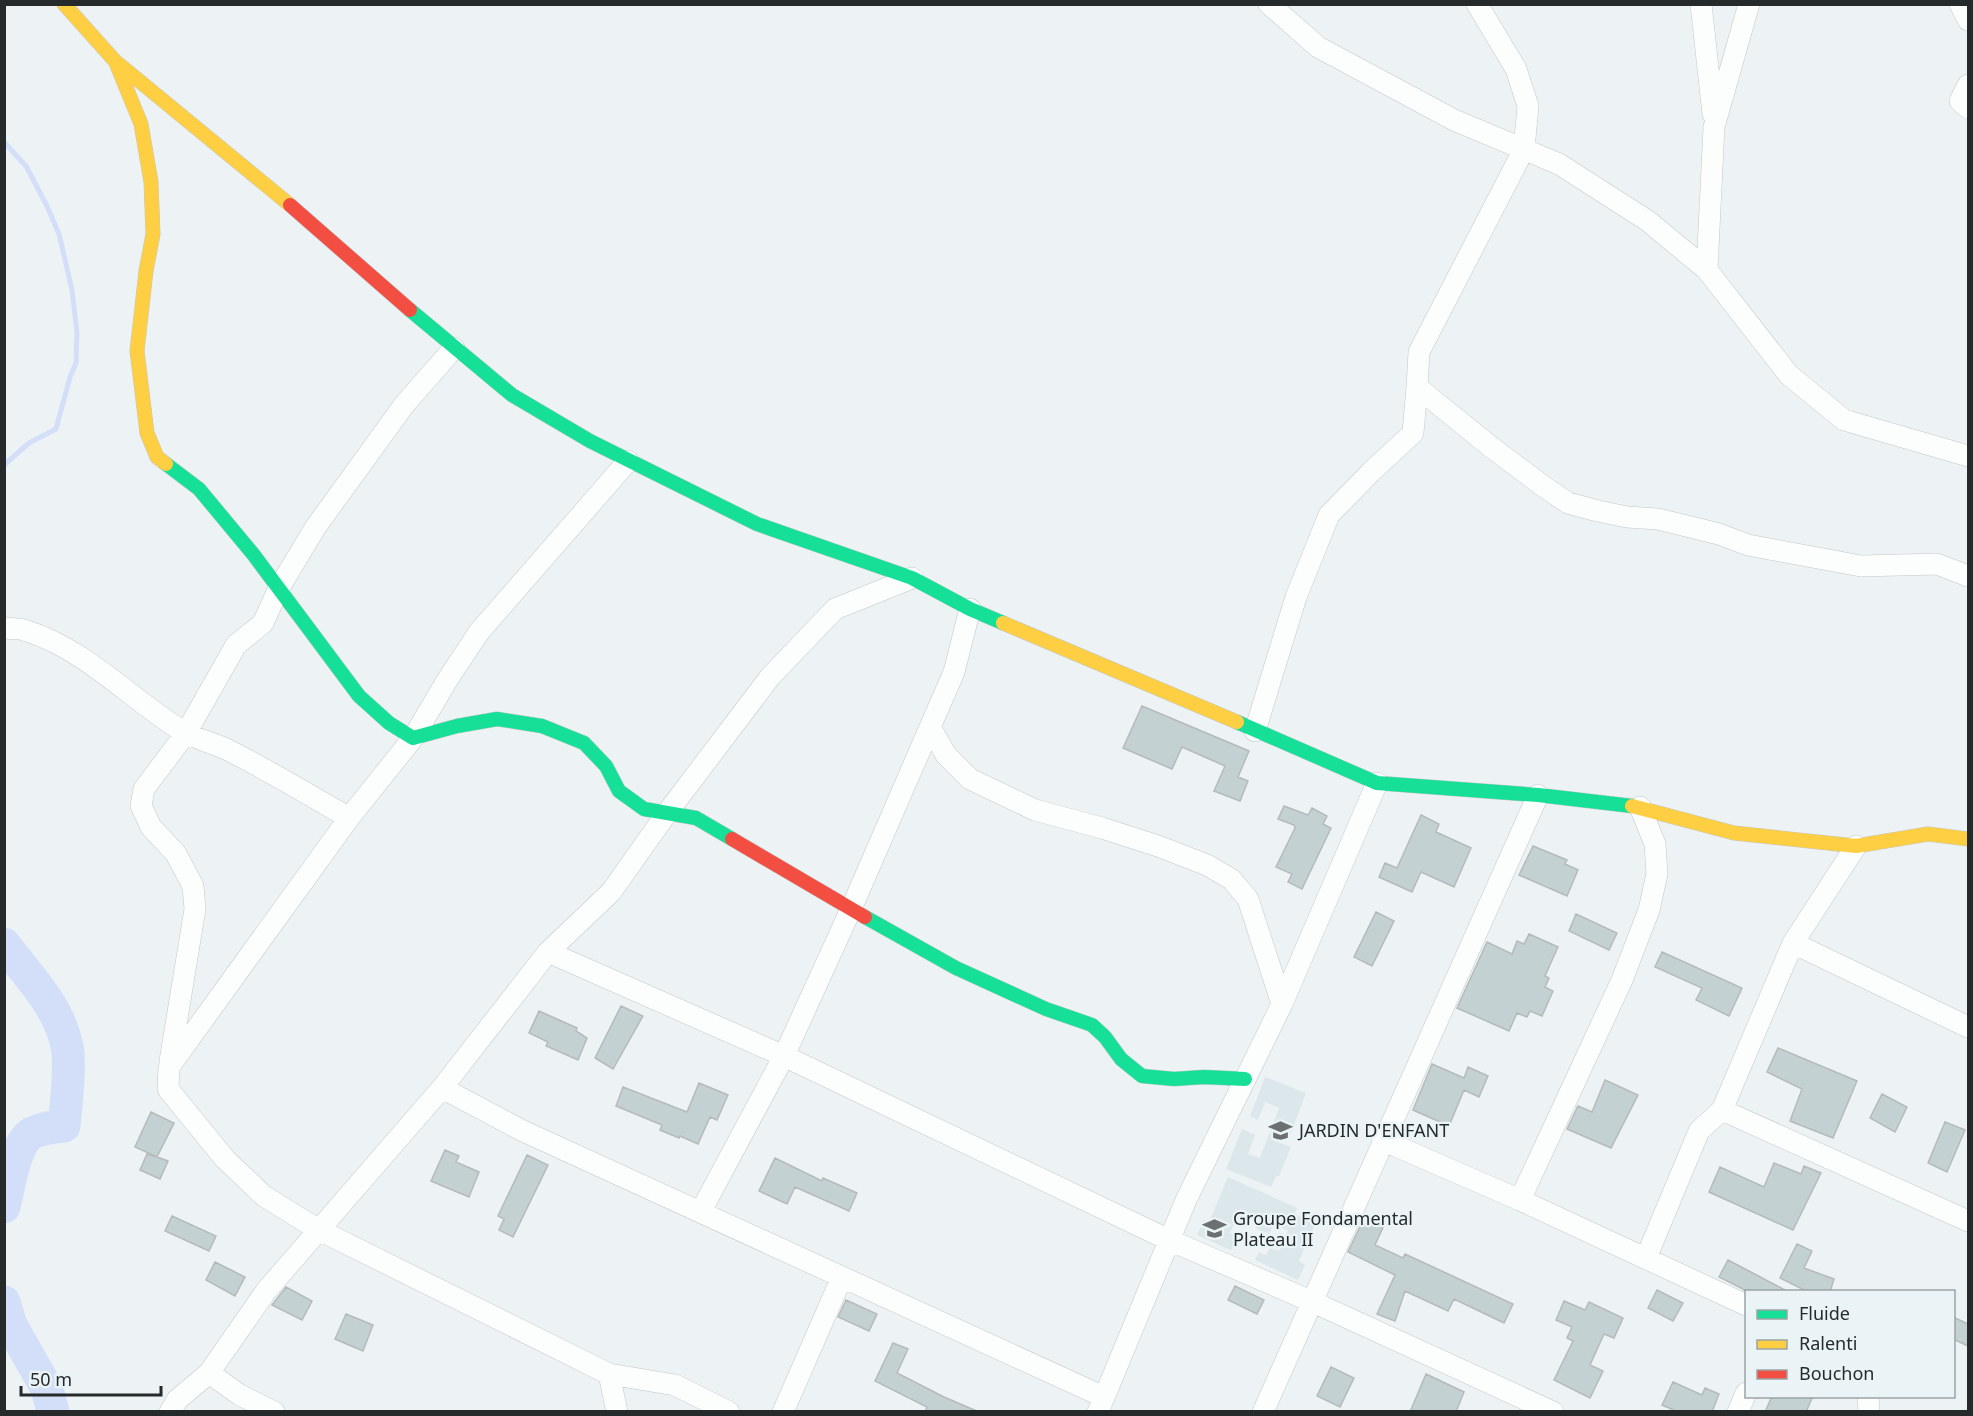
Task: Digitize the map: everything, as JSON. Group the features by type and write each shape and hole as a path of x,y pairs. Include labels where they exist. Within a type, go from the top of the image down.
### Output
{"street":[{"path":"64,4 115,61 265,183 454,348 512,395 590,441 757,524 912,578 970,609 1202,706 1377,783 1538,795 1640,807 1734,833 1856,846 1928,834 1968,839"},
{"path":"1269,4 1318,46 1454,120 1558,164 1648,221 1707,270 1789,375 1845,420 1968,456"},
{"path":"1255,731 1296,597 1329,515 1413,434 1419,352 1524,149 1528,106 1516,69 1478,4"},
{"path":"1701,4 1714,127 1707,270"},
{"path":"1714,127 1749,4"},
{"path":"1960,4 1968,20"},
{"path":"115,61 141,124 151,182 153,234 146,270 137,351 147,433 157,457 198,489 253,554 359,696 389,723 413,738 457,726 497,719 542,726 584,743 606,765 619,791 644,809 696,818 957,968 1046,1009 1092,1025 1105,1037 1121,1059 1142,1076 1174,1079 1204,1077 1245,1079"},
{"path":"1968,85 1960,101 1968,108"},
{"path":"454,348 404,405 315,528 279,588 263,623 236,645 186,733 144,789 141,806 151,826 176,854 193,886 195,909 169,1067 168,1089 225,1159 264,1196 317,1229 609,1374 675,1385 729,1412"},
{"path":"1417,387 1543,486 1568,502 1598,512 1658,519 1719,534 1748,545 1861,566 1937,564 1968,576"},
{"path":"169,1067 349,818 413,738 479,632 628,461"},
{"path":"170,1412 177,1400 209,1373 266,1291 317,1229 442,1088 548,952 611,892 667,813 770,677 836,609 912,578"},
{"path":"701,1211 784,1056 851,909 954,672 970,609"},
{"path":"4,628 26,630 67,649 186,733 223,747 260,766 349,818"},
{"path":"930,727 946,755 970,779 1035,810 1158,846 1207,865 1231,879 1248,899 1282,1004"},
{"path":"442,1088 521,1130 842,1277 1101,1404 1186,1200 1282,1004 1377,783"},
{"path":"1263,1412 1382,1140 1538,795"},
{"path":"1520,1200 1622,980 1649,910 1657,874 1655,844 1640,807"},
{"path":"1646,1258 1699,1131 1722,1110 1792,943 1856,846"},
{"path":"1792,943 1968,1027"},
{"path":"548,952 784,1056 1169,1240 1313,1302 1553,1412"},
{"path":"1722,1110 1968,1221"},
{"path":"1382,1140 1520,1200 1745,1305"},
{"path":"783,1412 842,1277"},
{"path":"209,1373 240,1395 274,1412"},
{"path":"609,1374 617,1412"},
{"path":"1738,1412 1745,1395"}],"shaded area":[{"name":"JARDIN D'ENFANT","path":"1265,1077 1306,1093 1289,1138 1278,1133 1275,1141 1291,1147 1279,1176 1276,1176 1271,1187 1226,1169 1242,1129 1255,1135 1248,1154 1260,1158 1279,1108 1265,1102 1258,1120 1250,1116"},
{"name":"Groupe Fondamental Plateau II","path":"1228,1177 1297,1208 1295,1214 1304,1218 1307,1212 1318,1217 1299,1261 1305,1265 1298,1280 1255,1260 1259,1252 1266,1255 1270,1248 1279,1251 1288,1231 1274,1224 1269,1234 1255,1228 1260,1218 1240,1209 1230,1233 1237,1237 1231,1250 1197,1235 1204,1220 1209,1222"}],"building":[{"path":"1142,706 1249,751 1238,777 1248,781 1240,801 1214,791 1225,766 1182,747 1172,769 1123,748"},
{"path":"1284,806 1308,815 1312,808 1327,816 1323,824 1331,828 1302,889 1288,882 1292,874 1276,867 1295,828 1294,825 1278,819"},
{"path":"1421,815 1439,824 1436,832 1471,848 1454,887 1421,872 1412,892 1379,877 1385,863 1397,868"},
{"path":"1533,846 1567,860 1565,864 1578,870 1567,896 1519,875"},
{"path":"1376,912 1394,921 1372,966 1354,957"},
{"path":"1576,914 1617,933 1609,950 1569,931"},
{"path":"1529,934 1558,947 1545,976 1549,978 1545,987 1553,991 1542,1016 1530,1011 1527,1017 1517,1013 1509,1031 1457,1008 1487,942 1512,954 1517,941 1524,944"},
{"path":"1662,952 1742,988 1729,1016 1696,1000 1702,988 1655,967"},
{"path":"621,1006 643,1016 613,1069 595,1058"},
{"path":"539,1011 577,1028 576,1031 587,1038 578,1060 546,1046 548,1042 529,1033"},
{"path":"1778,1048 1857,1081 1833,1138 1790,1121 1802,1089 1767,1072"},
{"path":"1432,1064 1464,1078 1468,1067 1488,1076 1479,1097 1464,1090 1449,1126 1413,1110"},
{"path":"1605,1080 1638,1095 1611,1148 1567,1129 1578,1106 1592,1112"},
{"path":"699,1083 728,1095 717,1120 710,1117 698,1144 660,1130 662,1125 616,1106 623,1087 687,1112"},
{"path":"1882,1094 1907,1107 1895,1132 1870,1118"},
{"path":"151,1112 174,1123 157,1157 135,1147"},
{"path":"1945,1122 1965,1130 1947,1172 1928,1163"},
{"path":"445,1150 459,1156 456,1162 479,1172 469,1197 431,1181"},
{"path":"147,1154 168,1161 160,1179 140,1170"},
{"path":"527,1155 548,1165 513,1237 499,1230 504,1219 498,1216"},
{"path":"775,1158 822,1181 823,1178 857,1193 849,1211 795,1187 787,1204 759,1191"},
{"path":"1774,1163 1801,1174 1804,1166 1821,1173 1793,1230 1709,1192 1720,1167 1764,1187"},
{"path":"172,1216 216,1236 209,1251 165,1231"},
{"path":"1365,1216 1384,1225 1375,1245 1403,1258 1405,1254 1513,1304 1504,1323 1454,1299 1448,1311 1405,1291 1395,1321 1377,1314 1395,1275 1348,1252"},
{"path":"1797,1244 1812,1251 1804,1268 1834,1279 1831,1290 1804,1290 1780,1278"},
{"path":"1728,1260 1785,1290 1745,1291 1719,1277"},
{"path":"215,1262 245,1277 235,1296 206,1280"},
{"path":"1235,1286 1264,1300 1257,1314 1228,1300"},
{"path":"286,1287 312,1301 302,1320 272,1305"},
{"path":"1657,1290 1683,1303 1673,1321 1648,1308"},
{"path":"846,1300 877,1314 869,1331 838,1317"},
{"path":"1564,1301 1585,1310 1589,1302 1623,1318 1614,1338 1604,1334 1590,1365 1603,1371 1590,1398 1554,1380 1573,1341 1567,1338 1572,1327 1556,1320"},
{"path":"346,1314 373,1325 363,1351 335,1339"},
{"path":"1955,1318 1968,1324 1968,1346 1955,1340"},
{"path":"893,1343 908,1349 897,1373 979,1412 925,1412 927,1407 875,1381"},
{"path":"1331,1367 1354,1378 1340,1407 1317,1396"},
{"path":"1426,1374 1464,1392 1456,1412 1410,1412"},
{"path":"1673,1382 1702,1395 1705,1388 1719,1394 1712,1412 1678,1412 1662,1405"},
{"path":"1771,1398 1812,1398 1806,1412 1765,1412"}],"waterway":[{"path":"4,142 26,166 59,234 72,290 77,333 76,363 56,429 29,443 4,465"},
{"path":"4,944 42,992 57,1018 67,1046 68,1063 64,1126 40,1130 32,1133 26,1139 17,1156 4,1207"},
{"path":"4,1302 11,1325 47,1389 53,1412"}],"traffic: fast":[{"path":"410,310 512,395 590,441 757,524 912,578 970,609 1003,623"},
{"path":"166,464 199,489 253,554 359,696 389,723 413,738 457,726 497,719 542,726 584,743 606,766 619,791 644,809 696,818 732,839"},
{"path":"1237,722 1377,783 1538,795 1632,806"},
{"path":"865,917 956,968 1046,1009 1092,1025 1105,1037 1121,1059 1142,1076 1174,1079 1204,1077 1245,1079"}],"traffic: slow":[{"path":"64,4 115,61 290,205"},
{"path":"116,63 141,124 151,182 153,234 146,271 137,351 147,433 157,457 166,464"},
{"path":"1003,623 1237,722"},
{"path":"1632,806 1734,833 1856,846 1928,834 1968,839"}],"traffic: jam":[{"path":"290,205 410,310"},
{"path":"732,839 865,917"}],"place":[{"name":"JARDIN D'ENFANT","path":"1281,1131"},
{"name":"Groupe Fondamental Plateau II","path":"1215,1229"}]}
